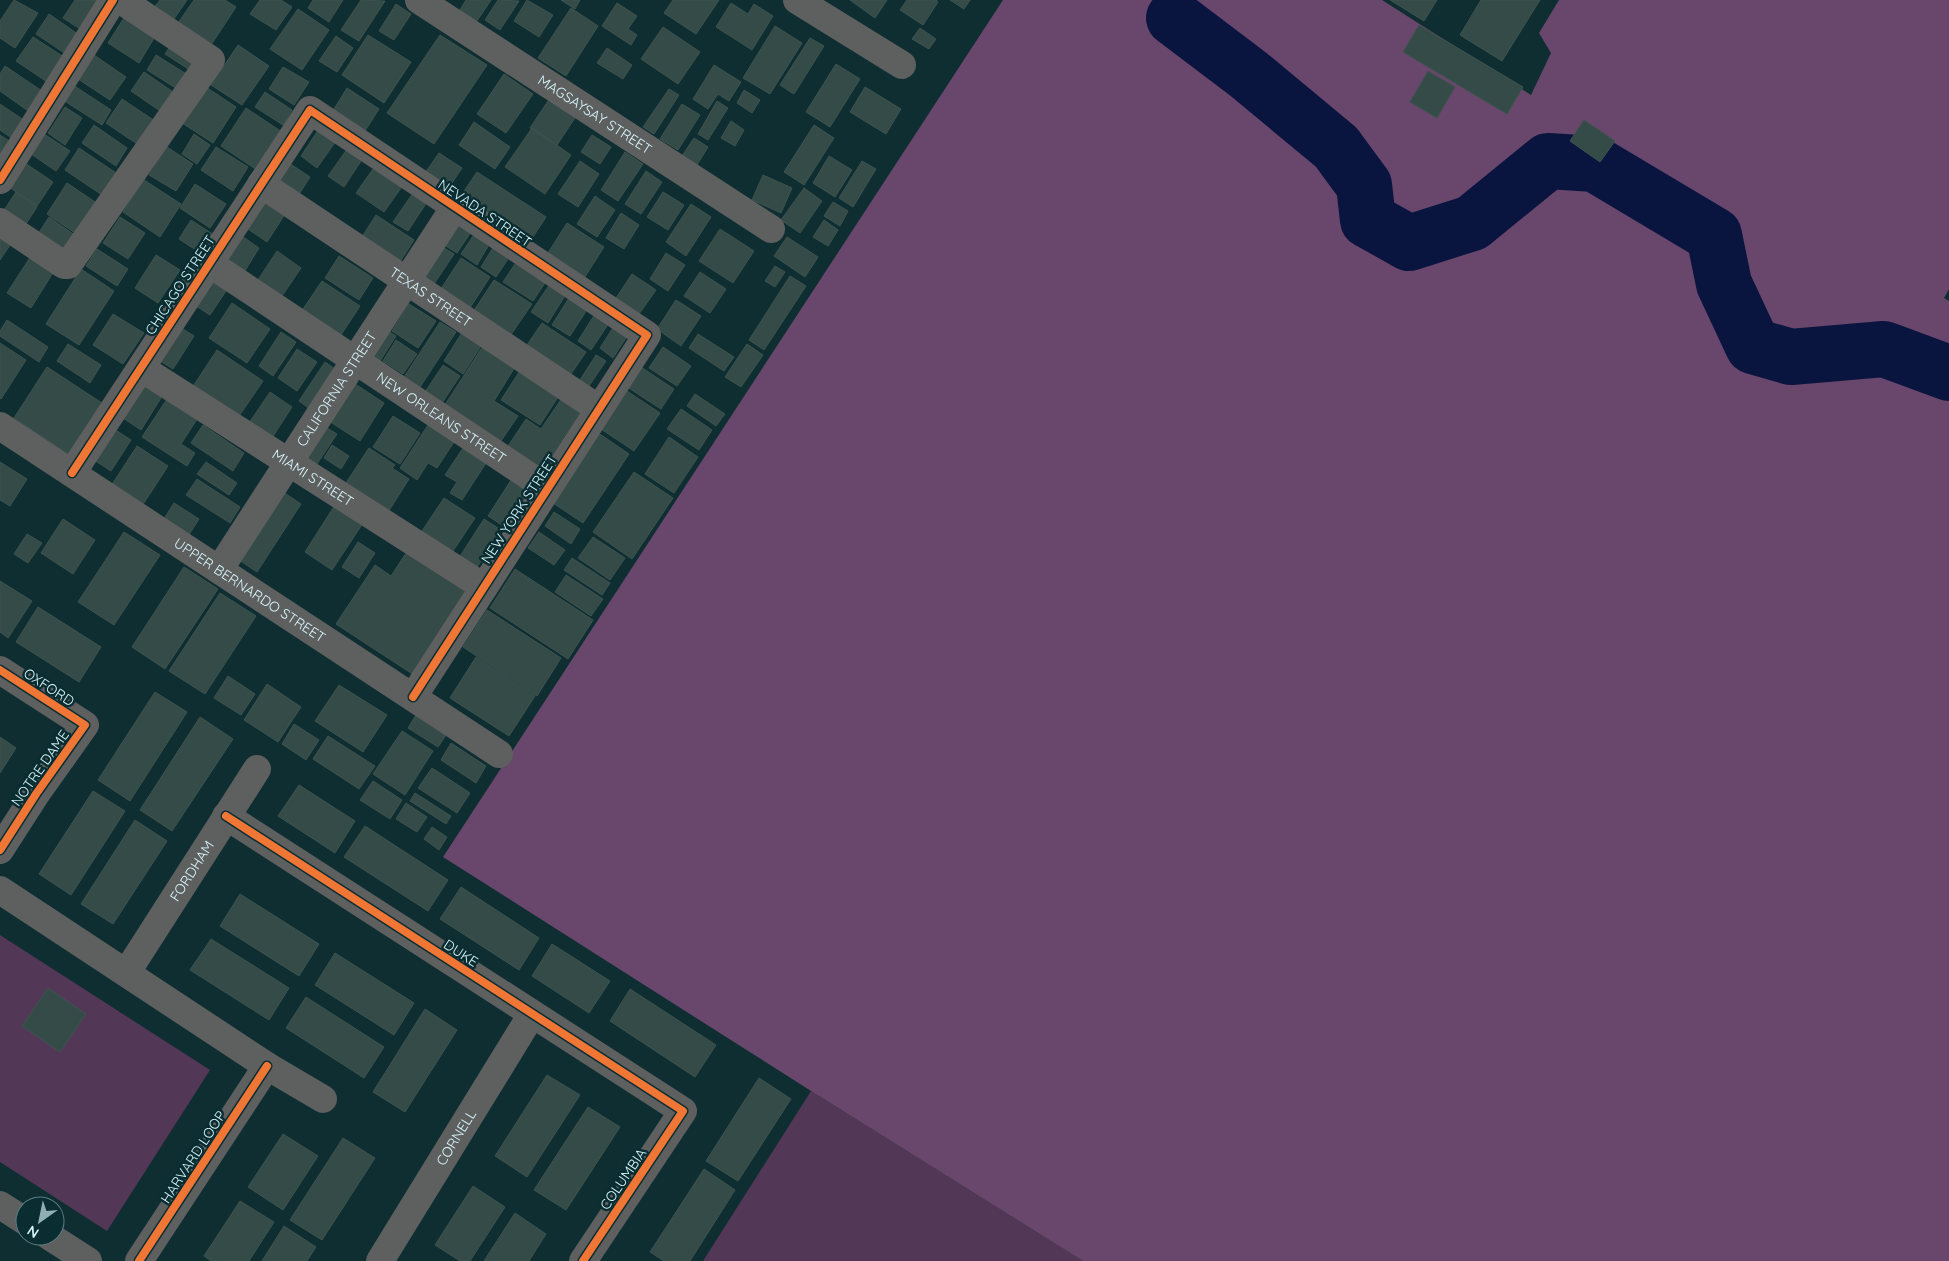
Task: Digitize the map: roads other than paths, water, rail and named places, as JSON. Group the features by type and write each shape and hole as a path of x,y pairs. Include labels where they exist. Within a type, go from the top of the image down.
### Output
{"street":[{"path":"0,180 113,0"},
{"path":"0,222 64,265 68,265 211,60 121,0"},
{"name":"MAGSAYSAY STREET","path":"419,0 771,229"},
{"path":"797,0 902,66"},
{"name":"CHICAGO STREET","path":"72,473 310,110"},
{"name":"NEVADA STREET","path":"310,110 646,335"},
{"name":"TEXAS STREET","path":"261,184 599,409"},
{"name":"CALIFORNIA STREET","path":"219,570 454,208"},
{"name":"NEW ORLEANS STREET","path":"209,263 547,488"},
{"name":"NEW YORK STREET","path":"413,697 646,335"},
{"name":"MIAMI STREET","path":"141,368 484,587"},
{"name":"UPPER BERNARDO STREET","path":"0,426 499,754"},
{"name":"OXFORD","path":"0,670 85,725"},
{"name":"NOTRE DAME","path":"0,850 85,725"},
{"name":"FORDHAM","path":"127,972 257,769"},
{"name":"DUKE","path":"226,816 683,1111"},
{"path":"0,890 267,1066 323,1099"},
{"name":"CORNELL","path":"380,1261 532,1014"},
{"name":"HARVARD LOOP","path":"140,1261 267,1066"},
{"name":"COLUMBIA","path":"583,1261 683,1111"},
{"path":"0,1205 15,1215"},
{"path":"65,1246 88,1261"}],"waterway":[{"path":"1174,18 1248,74 1336,147 1364,185 1368,220 1409,243 1472,223 1548,161 1595,164 1714,235 1724,284 1753,346 1791,357 1884,349 1949,373"}]}
